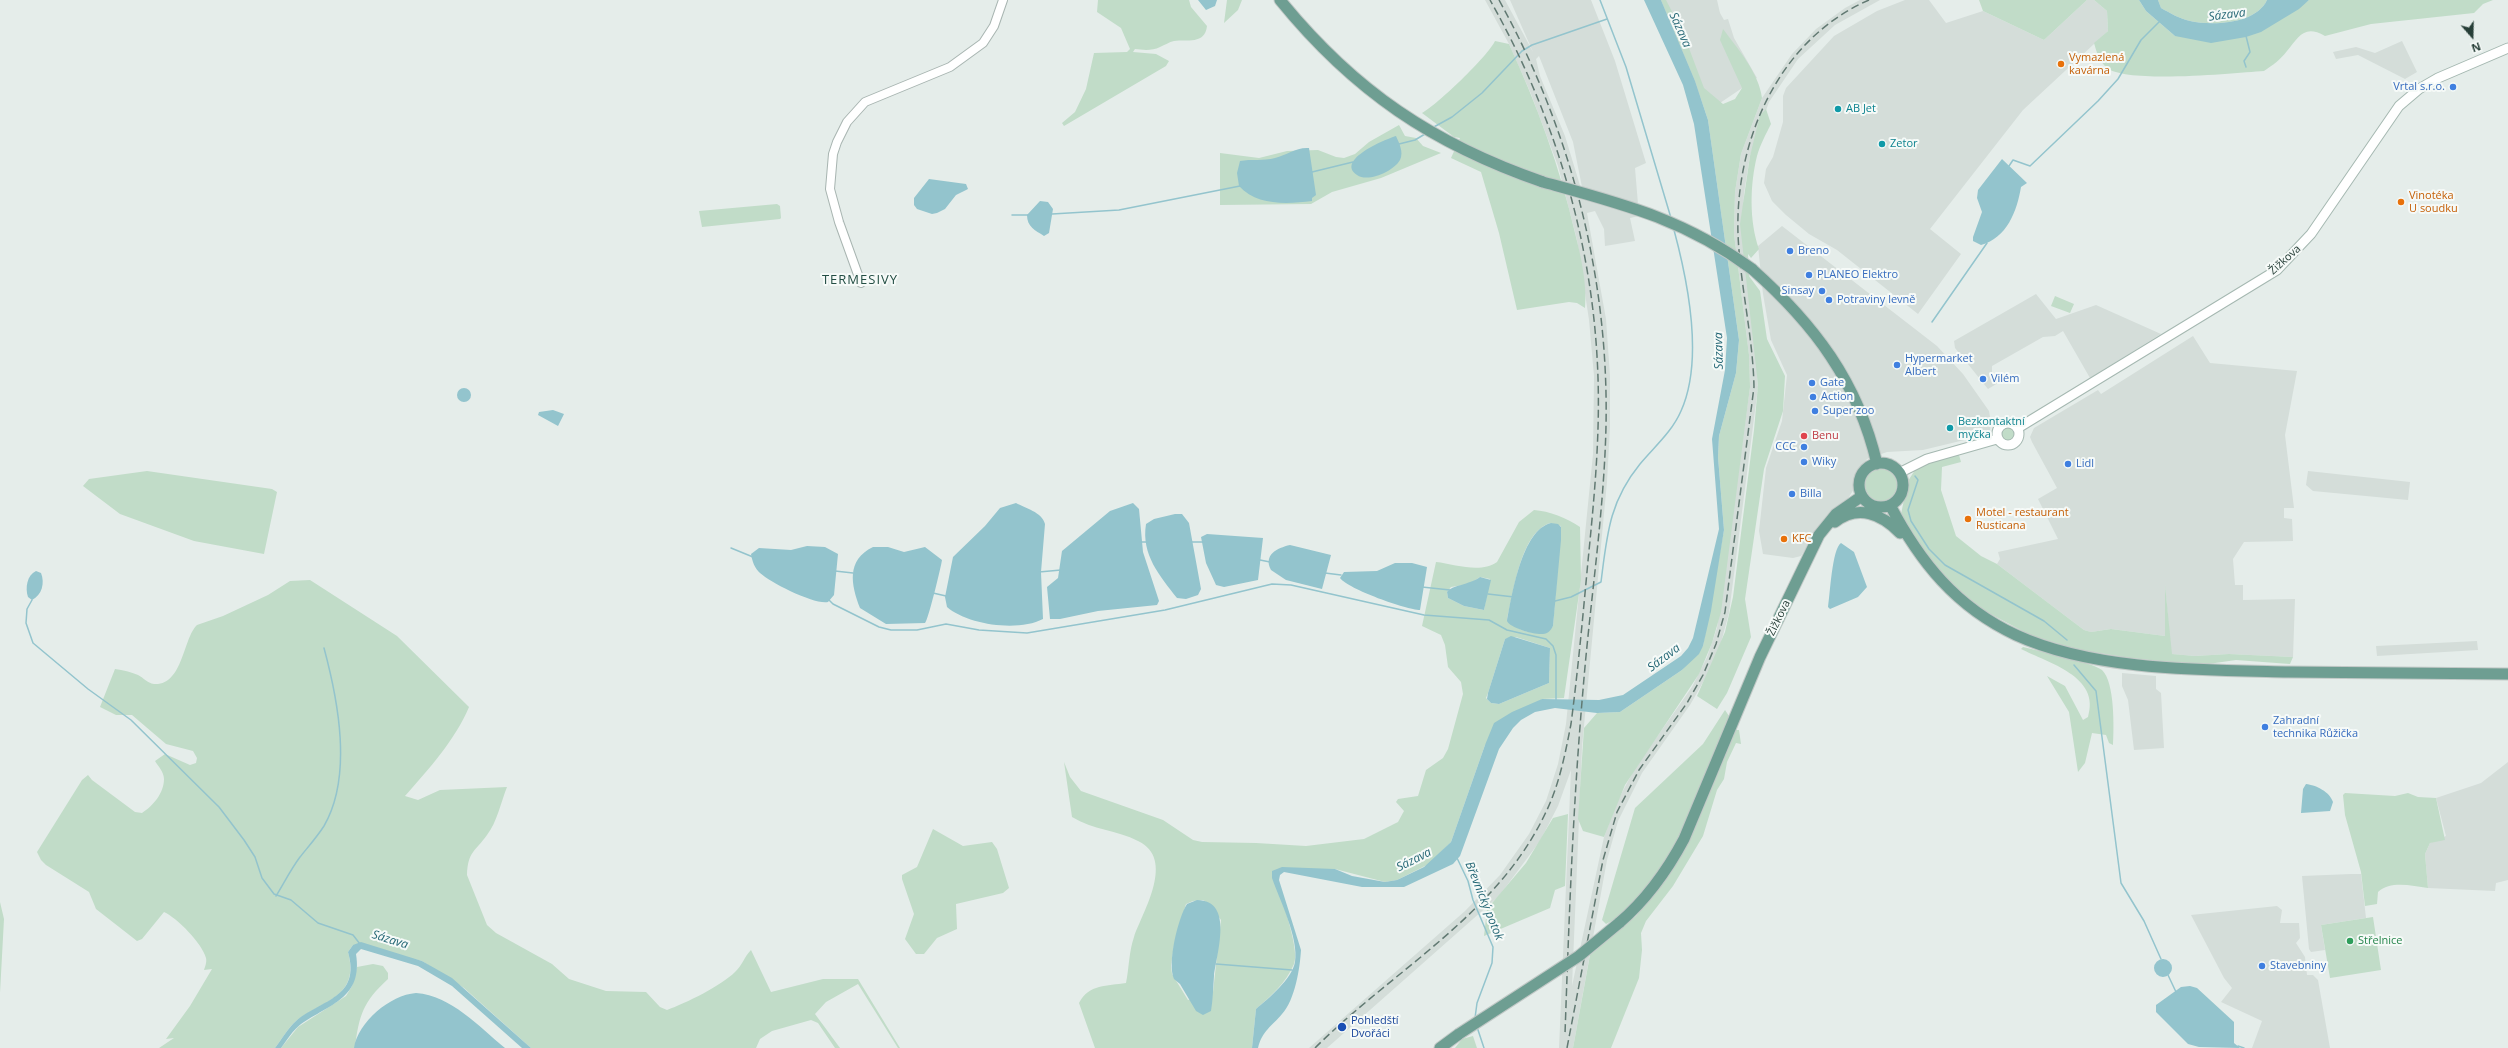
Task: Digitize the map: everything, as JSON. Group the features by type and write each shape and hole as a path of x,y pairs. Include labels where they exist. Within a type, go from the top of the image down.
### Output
{"main road":[{"path":"1280,0 1304,28 1334,59 1366,87 1434,135 1498,166 1543,182 1622,203 1679,224 1706,238 1752,269 1782,296 1807,323 1841,372 1864,418 1877,464"},
{"name":"Žižkova","path":"2018,428 2277,270 2311,234 2399,106 2419,89 2438,78 2508,48"},
{"path":"2009,422 2018,428 2019,435 2014,443 2005,445 1997,439 1997,429 2002,424 2009,422"},
{"path":"1899,473 1927,458 1997,439"},
{"path":"1877,464 1890,466 1899,473 1902,490 1896,501 1890,505 1876,507 1862,496 1860,486 1862,476 1868,468 1877,464"},
{"name":"Žižkova","path":"1440,1048 1579,956 1619,924 1649,893 1673,859 1691,824 1760,657 1819,535 1836,514 1862,496"},
{"path":"1890,505 1913,548"},
{"path":"1819,535 1846,515 1868,513 1881,516 1913,548 1948,588 1985,618 2015,635 2067,652 2119,661 2202,669 2508,674"}],"street":[{"path":"861,283 837,216 830,189 833,154 847,122 865,102 950,67 983,43 994,26 1003,0"}],"shaded area":[{"path":"1485,0 1505,0 1533,52 1510,0 1591,0 1615,61 1646,163 1635,168 1639,216 1630,218 1635,241 1605,246 1604,229 1595,211 1587,213 1606,319 1610,376 1610,427 1607,482 1582,747 1572,986 1604,837 1618,800 1635,768 1692,687 1707,657 1717,628 1750,387 1749,355 1734,234 1735,192 1741,154 1762,98 1792,54 1816,29 1845,8 1860,0 1880,0 1835,25 1798,59 1769,102 1750,156 1744,193 1742,234 1755,336 1758,387 1729,613 1720,646 1706,677 1690,705 1642,773 1618,821 1607,860 1573,1048 1559,1048 1571,770 1558,806 1540,841 1499,896 1327,1048 1309,1048 1465,911 1500,875 1529,834 1546,801 1558,764 1566,724 1593,454 1594,376 1589,320 1577,240 1558,166 1531,94 1509,44","holes":["1539,56 1573,142 1585,202 1565,136 1540,76 1536,59"]},
{"path":"1661,0 1717,0 1720,13 1724,20 1728,19 1734,38 1757,78 1717,105 1705,109"},
{"path":"1905,0 1929,0 1946,23 1983,11 2044,40 2087,0 2094,0 2107,11 2108,31 2023,110 1930,229 1961,254 1918,314 1837,250 1809,234 1786,215 1772,201 1764,183 1766,169 1773,157 1783,122 1783,96 1786,88 1834,36 1877,11"},
{"path":"2402,41 2417,72 2405,79 2358,55 2336,59 2333,52 2356,47 2375,53"},
{"path":"1782,226 1937,346 1963,374 1989,411 1991,423 1990,430 1985,435 1923,450 1887,452 1867,459 1855,475 1854,489 1845,503 1827,515 1801,556 1793,558 1763,554 1759,531 1766,468 1782,421 1787,375 1771,340 1763,294 1758,246"},
{"path":"2036,294 2056,319 2096,305 2161,334 2090,378 2063,331 2055,336 2043,337 1992,366 1992,374 1998,383 1988,389 1955,348 1954,341"},
{"path":"2193,336 2210,363 2297,371 2285,435 2294,508 2284,508 2284,518 2292,519 2293,541 2244,542 2233,559 2235,585 2243,585 2243,600 2295,599 2293,657 2229,654 2195,656 2171,654 2165,585 2165,636 2111,629 2091,632 2084,630 1997,564 2000,559 1998,552 2058,539 2038,499 2057,488 2030,437 2034,428 2098,390 2101,394"},
{"path":"2308,471 2410,482 2408,500 2313,491 2306,485"},
{"path":"2477,641 2478,650 2377,656 2376,646"},
{"path":"2122,673 2156,676 2156,689 2161,693 2164,748 2134,750 2128,700 2122,686"},
{"path":"2508,762 2508,880 2496,883 2495,891 2428,888 2425,854 2430,843 2446,836 2436,798 2481,783"},
{"path":"2361,874 2366,918 2321,925 2325,950 2311,952 2309,949 2302,876"},
{"name":"Stavebniny","path":"2277,906 2282,910 2280,923 2299,923 2300,938 2296,943 2305,957 2307,975 2313,975 2318,980 2330,1048 2252,1048 2262,1021 2221,1002 2232,988 2224,978 2191,915"}],"green space":[{"path":"1098,0 1189,0 1191,7 1207,26 1206,32 1199,39 1195,40 1174,41 1151,50 1135,49 1133,52 1156,54 1169,61 1166,66 1064,126 1062,123 1075,112 1086,89 1094,53 1127,52 1130,49 1121,28 1097,12"},
{"path":"1227,0 1242,0 1238,10 1224,23"},
{"path":"1661,0 1666,0 1684,35 1704,88 1723,104 1735,99 1742,88 1720,40 1723,29 1752,70 1760,89 1762,98 1741,154 1735,192 1734,234 1749,355 1750,387 1721,612 1712,643 1699,674 1625,785 1604,837 1583,831 1578,819 1584,728 1597,713 1620,712 1682,670 1703,646 1724,530 1718,457 1719,436 1736,373 1739,340 1708,120 1695,81"},
{"path":"1979,0 2087,0 2044,40 1983,11"},
{"path":"2094,0 2139,0 2146,11 2175,36 2282,18 2309,0 2493,0 2483,4 2474,13 2371,24 2325,36 2312,31 2307,32 2299,37 2279,60 2264,71 2158,77 2136,76 2119,73 2107,68 2102,63 2094,43 2108,31 2107,11"},
{"path":"2158,0 2267,0 2254,14 2244,19 2222,23 2199,23 2179,17 2161,8"},
{"path":"1495,41 1509,44 1529,90 1555,160 1569,208 1581,261 1585,289 1585,308 1577,303 1569,302 1517,310 1499,233 1481,172 1451,158 1460,138 1454,137 1422,113 1462,80"},
{"path":"1766,109 1771,124 1757,156 1752,190 1753,227 1759,249 1751,258 1748,254 1749,276 1760,291 1767,339 1785,376 1783,411 1764,469 1745,599 1751,637 1727,693 1717,709 1697,696 1725,632 1733,597 1754,430 1758,385 1740,224 1750,156 1760,115"},
{"path":"1399,125 1405,136 1416,138 1423,146 1441,153 1381,178 1332,192 1311,204 1220,205 1220,153 1259,158 1287,151 1318,150 1336,157 1344,158 1355,154 1369,142"},
{"path":"777,204 780,206 780,219 702,227 699,211"},
{"path":"2055,296 2074,304 2070,313 2051,306"},
{"path":"2008,427 2013,429 2015,434 2013,439 2008,441 2003,439 2001,434 2003,429"},
{"path":"1959,455 1961,462 1942,467 1941,490 1956,536 1981,556 1997,564 2084,630 2091,632 2111,629 2165,636 2165,585 2172,654 2195,656 2229,654 2293,657 2290,664 2236,660 2201,665 2130,658 2075,649 2030,635 1983,610 1941,575 1911,535 1901,514 1908,481 1915,470 1933,461"},
{"path":"1878,469 1884,469 1893,473 1897,485 1893,497 1884,501 1878,501 1869,497 1865,488 1865,482 1869,473"},
{"path":"147,471 272,489 277,492 264,554 194,541 120,514 83,486 89,479"},
{"path":"1534,510 1558,516 1580,527 1581,580 1564,698 1542,699 1485,745 1451,842 1429,864 1397,880 1385,882 1335,869 1273,871 1292,933 1295,957 1294,964 1287,977 1273,994 1256,1009 1252,1048 1095,1048 1079,1003 1088,992 1093,989 1126,983 1132,942 1154,886 1156,872 1155,860 1149,849 1138,841 1122,834 1088,825 1072,817 1064,762 1070,777 1081,791 1163,820 1193,840 1202,842 1306,846 1364,839 1398,822 1404,811 1396,802 1398,799 1418,796 1426,770 1443,758 1448,749 1463,694 1461,682 1448,667 1445,645 1441,635 1422,626 1436,562 1475,568 1490,566 1497,562 1519,522","holes":["1550,523 1561,526 1553,626 1549,630 1537,633 1516,627 1507,619 1516,579 1525,551 1532,538 1540,529","1480,577 1490,579 1484,610 1464,606 1448,598 1447,592 1451,587 1469,584","1516,637 1550,648 1549,683 1499,704 1491,703 1486,698 1505,639","1203,900 1209,904 1221,920 1213,992 1188,1000 1172,974 1171,966 1174,945 1186,904 1193,901"]},
{"path":"310,580 397,636 469,707 449,743 405,796 418,800 440,790 507,787 494,824 471,856 467,875 487,925 496,933 552,964 569,979 606,991 646,992 660,1007 667,1010 703,994 721,983 737,970 751,950 771,992 823,979 858,979 900,1048 898,1048 858,984 826,1002 815,1014 840,1048 835,1048 818,1023 811,1020 772,1031 760,1039 756,1048 531,1048 464,988 422,961 353,945 348,952 350,967 349,979 344,988 337,996 296,1021 275,1048 159,1048 174,1038 166,1039 190,1006 212,969 204,970 206,958 200,945 182,925 164,912 142,939 137,941 96,909 89,892 46,865 41,860 37,852 82,780 88,775 92,780 135,812 142,813 157,799 164,784 163,774 155,761 165,754 190,765 196,763 197,758 193,751 166,744 132,715 116,715 100,707 115,669 135,674 147,682 154,684 164,683 177,670 192,631 197,625 223,616 268,595 290,581"},
{"path":"2023,647 2065,657 2097,667 2102,670 2106,676 2113,706 2113,745 2109,743 2106,735 2092,733 2085,763 2078,772 2069,712 2047,676 2065,686 2083,720 2088,717 2090,703 2087,691 2080,681 2070,673 2021,649"},
{"path":"1725,710 1729,716 1696,800 1665,862 1648,888 1628,910 1606,924 1602,920 1635,808 1703,744"},
{"path":"1736,730 1739,730 1741,744 1736,743 1727,762 1724,779 1717,790 1703,836 1673,886 1646,921 1641,933 1642,950 1639,978 1611,1048 1573,1048 1590,955 1636,916 1674,868 1696,826"},
{"path":"2345,793 2395,796 2408,793 2418,797 2436,798 2445,840 2430,843 2425,854 2428,888 2409,885 2389,886 2378,892 2377,904 2365,906 2361,872 2345,815 2343,795"},
{"path":"1568,814 1565,886 1555,890 1550,908 1484,936 1487,909 1526,863 1553,818"},
{"path":"933,829 963,846 992,842 997,849 1009,888 1003,893 956,904 957,929 937,938 924,954 916,954 905,939 914,914 902,875 917,867"},
{"path":"0,902 4,919 0,993"},
{"name":"Střelnice","path":"2373,917 2381,970 2330,978 2321,925"},
{"path":"373,964 383,966 388,973 388,979 373,995 364,1010 358,1027 355,1048 281,1048 298,1027 346,996 352,986 357,967"},
{"path":"1473,1036 1477,1048 1455,1048 1462,1039"}],"water":[{"path":"1198,0 1217,0 1215,6 1206,10"},
{"path":"1644,0 1661,0 1695,81 1708,120 1739,340 1736,373 1719,436 1718,457 1724,530 1711,611 1703,646 1699,654 1682,670 1620,712 1597,713 1555,708 1535,712 1521,720 1513,728 1499,749 1460,856 1453,864 1404,887 1362,887 1284,872 1280,875 1279,880 1301,950 1299,966 1296,984 1287,1008 1262,1037 1258,1048 1252,1048 1256,1009 1285,981 1295,962 1292,931 1272,878 1272,871 1282,867 1335,869 1352,876 1385,882 1397,880 1424,867 1451,842 1494,723 1512,712 1542,699 1599,700 1623,695 1681,656 1688,648 1693,638 1719,529 1712,439 1725,370 1727,338 1694,124 1683,85"},
{"path":"2139,0 2158,0 2161,8 2190,21 2199,23 2222,23 2244,19 2254,14 2267,0 2309,0 2299,9 2261,32 2246,37 2211,43 2175,36 2146,11"},
{"path":"1396,136 1401,148 1401,157 1397,164 1387,172 1374,177 1368,178 1357,175 1352,169 1352,163 1357,157 1373,146"},
{"path":"1309,148 1316,195 1312,198 1312,201 1283,203 1263,200 1246,193 1239,186 1237,173 1240,161 1271,159 1300,149"},
{"path":"2002,159 2027,183 2021,187 2017,205 2004,230 1998,236 1981,245 1973,241 1982,212 1977,198 1978,190"},
{"path":"929,179 966,184 968,189 956,195 945,209 932,214 917,209 914,205 914,198"},
{"path":"1040,201 1048,202 1053,209 1049,233 1044,236 1032,228 1027,219 1027,215"},
{"path":"464,388 469,390 471,395 469,400 464,402 459,400 457,395 459,390"},
{"path":"553,410 564,414 558,426 538,415 539,412"},
{"path":"1016,503 1037,513 1045,524 1041,572 1043,619 1033,623 1007,626 980,622 956,613 947,607 945,597 953,557 985,526 1000,508"},
{"path":"1133,503 1139,509 1143,552 1159,601 1157,605 1098,611 1060,619 1050,619 1047,587 1058,578 1062,551 1110,511"},
{"path":"1175,514 1182,514 1189,523 1201,589 1198,595 1186,599 1177,598 1164,582 1153,564 1146,546 1146,524 1154,519"},
{"path":"1551,523 1558,524 1561,527 1553,626 1548,633 1539,634 1513,626 1507,621 1515,580 1526,550 1533,537 1541,528"},
{"path":"1207,534 1263,538 1258,580 1224,587 1216,585 1206,563 1201,537"},
{"path":"1841,543 1854,552 1867,587 1858,597 1830,609 1828,607 1833,563 1835,554"},
{"path":"1290,545 1331,555 1322,589 1286,580 1271,570 1269,565 1270,556 1276,550"},
{"path":"807,546 825,547 838,554 834,595 828,602 822,602 804,597 773,582 760,573 753,562 751,554 759,548 791,550"},
{"path":"873,547 888,547 904,552 925,547 942,560 925,623 886,624 860,608 854,591 853,574 858,559 864,552"},
{"path":"1395,563 1412,563 1427,567 1420,610 1403,607 1365,593 1345,583 1340,578 1344,572 1377,571"},
{"path":"36,571 41,573 43,585 38,595 32,600 28,597 27,586 31,575"},
{"path":"1480,577 1491,580 1484,610 1464,606 1448,598 1447,592 1449,590 1476,580"},
{"path":"1511,636 1550,648 1549,683 1499,704 1491,703 1487,699 1488,693 1505,639"},
{"path":"2306,784 2318,787 2329,795 2333,802 2330,811 2301,813 2303,789"},
{"path":"1197,900 1209,902 1216,909 1220,919 1220,943 1214,976 1211,1011 1203,1015 1196,1011 1180,984 1174,979 1172,972 1174,941 1180,919 1187,904"},
{"path":"361,942 422,961 452,978 531,1048 522,1048 452,986 418,966 361,949 356,954 357,969 354,981 349,990 333,1005 298,1026 281,1048 275,1048 296,1021 337,996 344,988 349,979 351,967 348,952 353,945"},
{"path":"2159,959 2167,959 2172,964 2170,975 2167,977 2159,977 2154,972 2154,964"},
{"path":"2190,986 2197,988 2234,1022 2234,1043 2240,1048 2199,1047 2188,1044 2156,1012 2156,1005 2181,987"},
{"path":"416,993 429,995 453,1006 464,1013 505,1048 354,1048 362,1029 386,1004 406,995"}],"waterway":[{"path":"1600,0 1626,67 1671,218"},
{"path":"1432,128 1452,117 1482,93 1522,51 1532,45 1607,19"},
{"path":"2009,166 2013,160 2030,166 2098,101 2118,79 2141,40 2160,21"},
{"path":"2246,36 2250,52 2244,61 2246,67"},
{"path":"1399,144 1415,140 1425,134"},
{"path":"1312,172 1353,162"},
{"path":"1052,214 1119,210 1240,186"},
{"path":"1012,215 1028,215"},
{"path":"1555,601 1571,597 1601,582 1605,549 1611,520 1622,492 1640,464 1673,426 1681,411 1688,391 1692,369 1693,345 1691,321 1684,273 1674,230"},
{"path":"1932,322 1987,243"},
{"path":"1915,476 1918,480 1908,510 1911,521 1929,549 1945,565 2044,621 2067,640"},
{"path":"1140,542 1148,542"},
{"path":"1190,542 1204,542"},
{"path":"731,548 753,557"},
{"path":"1260,560 1270,562"},
{"path":"1039,572 1061,570"},
{"path":"835,571 853,573"},
{"path":"1325,573 1341,575"},
{"path":"829,600 833,604 879,627 891,630 917,630 946,624 979,630 1027,633 1165,610 1272,584 1291,585 1424,615 1489,620 1507,630 1546,639 1553,646 1556,655 1556,700"},
{"path":"1422,587 1450,590"},
{"path":"933,593 946,596"},
{"path":"1488,594 1514,597"},
{"path":"32,600 27,609 26,623 33,643 88,689 131,720 219,807 255,857 262,878 274,894 291,900 318,923 353,935 360,944"},
{"path":"276,896 297,862 324,826 333,806 338,784 340,761 338,714 324,648"},
{"path":"2074,665 2096,691 2121,883 2144,921 2161,959"},
{"name":"Břevnický potok","path":"1457,858 1468,881 1473,900 1493,947 1492,963 1477,1003 1475,1018"},
{"path":"1216,964 1292,970"},
{"path":"2168,975 2176,992"},
{"name":"Břevnický potok","path":"1477,1027 1484,1048"},
{"path":"2238,1046 2244,1048"}],"railway":[{"path":"1315,1048 1345,1020 1441,940 1500,882 1524,850 1550,803 1561,770 1571,724 1596,470 1598,378 1595,328 1589,279 1579,230 1567,182 1552,135 1534,89 1490,0"},
{"path":"1499,0 1547,100 1581,206 1601,315 1605,370 1605,459 1600,525 1586,657 1574,819 1565,1034"},
{"path":"1567,1048 1603,860 1617,812 1639,770 1687,703 1703,675 1716,644 1725,612 1754,387 1738,234 1739,199 1745,163 1754,129 1769,96 1787,66 1810,40 1837,17 1869,0"}],"place":[{"name":"Vymazlená kavárna","path":"2061,64"},
{"name":"Vrtal s.r.o.","path":"2453,87"},
{"name":"AB Jet","path":"1838,109"},
{"name":"Zetor","path":"1882,144"},
{"name":"Vinotéka U soudku","path":"2401,202"},
{"name":"Breno","path":"1790,251"},
{"name":"PLANEO Elektro","path":"1809,275"},
{"name":"Sinsay","path":"1822,291"},
{"name":"Potraviny levně","path":"1829,300"},
{"name":"Hypermarket Albert","path":"1897,365"},
{"name":"Vilém","path":"1983,379"},
{"name":"Gate","path":"1812,383"},
{"name":"Action","path":"1813,397"},
{"name":"Super zoo","path":"1815,411"},
{"name":"Bezkontaktní myčka","path":"1950,428"},
{"name":"Benu","path":"1804,436"},
{"name":"CCC","path":"1804,447"},
{"name":"Wiky","path":"1804,462"},
{"name":"Lidl","path":"2068,464"},
{"name":"Billa","path":"1792,494"},
{"name":"Motel - restaurant Rusticana","path":"1968,519"},
{"name":"KFC","path":"1784,539"},
{"name":"Zahradní technika Růžička","path":"2265,727"},
{"name":"Střelnice","path":"2350,941"},
{"name":"Stavebniny","path":"2262,966"},
{"name":"Pohledští Dvořáci","path":"1342,1027"}],"district":[{"name":"TERMESIVY","path":"860,280"}],"water label":[{"name":"Sázava","path":"2227,15"},
{"name":"Sázava","path":"1680,30"},
{"name":"Sázava","path":"1719,351"},
{"name":"Sázava","path":"1664,658"},
{"name":"Sázava","path":"1414,860"},
{"name":"Sázava","path":"390,940"}]}
